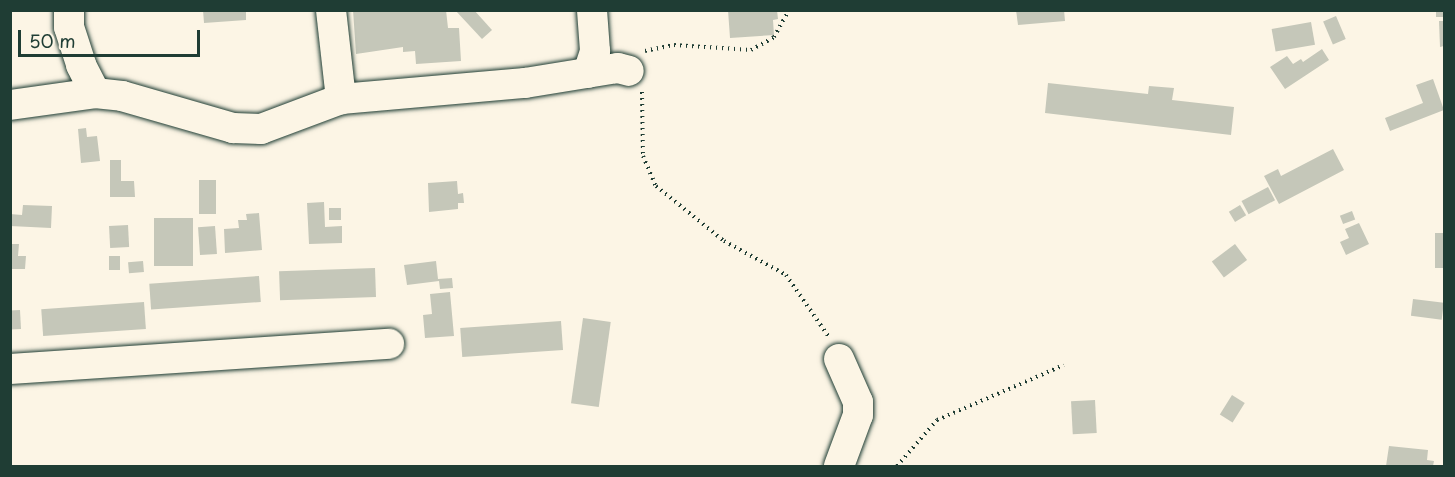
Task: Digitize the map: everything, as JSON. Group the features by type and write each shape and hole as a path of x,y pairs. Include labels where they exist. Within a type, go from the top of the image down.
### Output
{"street":[{"path":"69,10 69,27 81,65 95,93"},
{"path":"331,10 340,99"},
{"path":"588,73 595,51 592,10"},
{"path":"10,105 95,93 122,96 233,128 261,129 340,99 435,93 623,69"},
{"path":"10,369 389,344"},
{"path":"839,359 858,402 858,415 839,466"}],"path":[{"path":"789,10 774,37 751,50 674,45 648,49 623,69 642,89 645,108 643,156 656,186 724,241 786,275 825,330 839,359"},
{"path":"897,466 937,420 1064,365"}],"building":[{"path":"203,10 246,10 246,20 204,23"},
{"path":"353,10 446,10 448,28 459,28 461,61 416,64 415,51 403,52 403,47 356,54"},
{"path":"455,10 474,10 492,30 482,39"},
{"path":"728,10 777,10 778,19 773,20 774,35 730,38"},
{"path":"1016,10 1064,10 1065,21 1018,25"},
{"path":"1436,10 1444,10 1444,17 1436,17"},
{"path":"1336,16 1346,39 1333,44 1323,21"},
{"path":"1439,21 1444,21 1444,46 1440,47"},
{"path":"1311,22 1315,45 1276,52 1272,29"},
{"path":"1322,49 1329,60 1285,89 1270,67 1287,56 1293,64 1301,59 1303,62"},
{"path":"1433,79 1444,110 1390,131 1385,118 1423,103 1416,85"},
{"path":"1048,83 1148,94 1149,86 1174,88 1172,100 1234,107 1231,135 1045,113"},
{"path":"86,128 87,137 97,136 100,161 81,163 78,129"},
{"path":"1333,149 1344,170 1279,204 1264,176 1278,169 1281,176"},
{"path":"110,160 121,160 121,181 134,181 135,197 110,197"},
{"path":"199,180 216,180 216,214 199,214"},
{"path":"457,181 458,194 463,193 464,203 458,203 458,209 429,212 428,183"},
{"path":"1268,187 1275,200 1249,214 1242,201"},
{"path":"324,202 325,227 342,226 342,243 309,244 307,203"},
{"path":"23,205 52,206 51,228 10,226 10,214 22,215"},
{"path":"1240,205 1246,215 1235,222 1229,212"},
{"path":"329,208 341,208 341,220 329,220"},
{"path":"1352,211 1355,219 1343,224 1340,216"},
{"path":"259,213 262,250 225,253 224,229 239,228 238,220 247,220 246,214"},
{"path":"154,218 193,218 193,266 154,266"},
{"path":"1359,223 1369,244 1346,255 1340,242 1349,238 1345,229"},
{"path":"128,225 129,247 110,248 109,226"},
{"path":"215,226 217,254 200,255 198,227"},
{"path":"1435,233 1444,233 1444,268 1435,268"},
{"path":"10,244 19,244 18,256 26,256 25,269 10,269"},
{"path":"1235,244 1247,260 1224,277 1212,261"},
{"path":"109,256 120,256 120,270 109,270"},
{"path":"143,261 144,272 129,273 128,262"},
{"path":"436,261 438,279 452,278 453,288 440,289 439,281 407,285 404,265"},
{"path":"375,268 376,297 280,300 279,271"},
{"path":"259,276 261,302 151,310 149,284"},
{"path":"450,292 454,336 425,338 423,315 432,314 430,294"},
{"path":"1413,299 1444,303 1442,320 1411,316"},
{"path":"144,302 146,329 43,336 41,309"},
{"path":"20,310 21,329 11,329 10,311"},
{"path":"583,318 611,322 599,407 571,403"},
{"path":"561,321 563,350 462,357 460,328"},
{"path":"1232,395 1245,403 1233,422 1220,415"},
{"path":"1095,400 1097,433 1073,434 1071,401"},
{"path":"1389,446 1428,450 1427,460 1434,461 1433,466 1386,466"}]}
